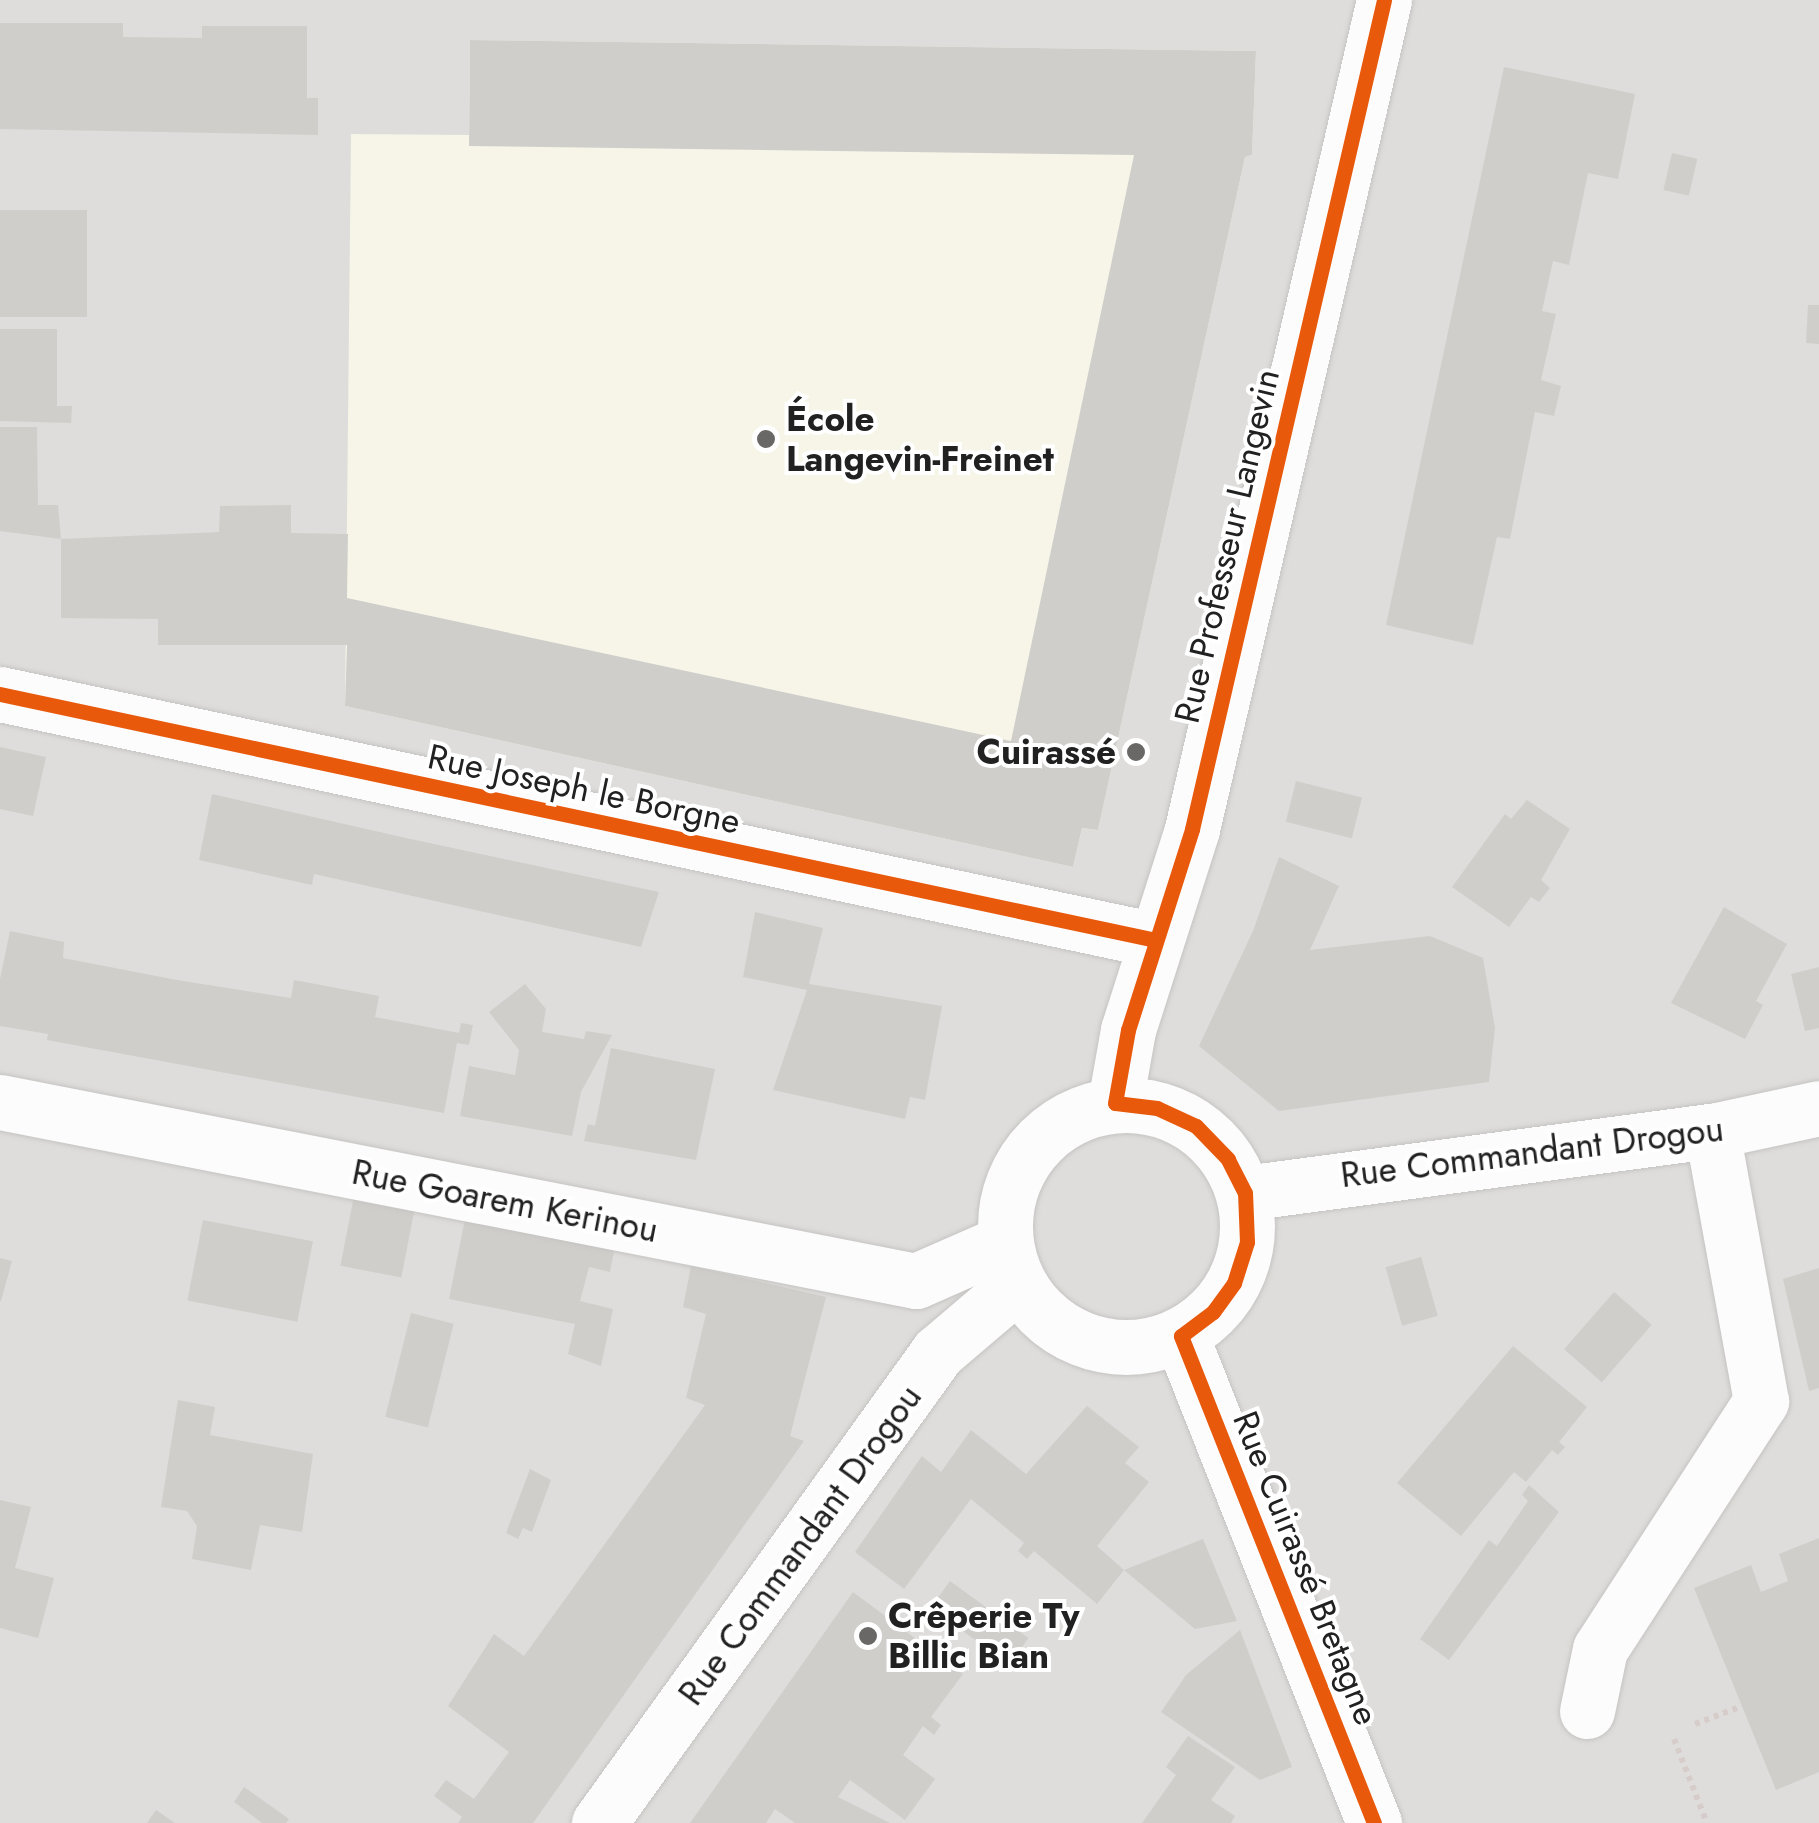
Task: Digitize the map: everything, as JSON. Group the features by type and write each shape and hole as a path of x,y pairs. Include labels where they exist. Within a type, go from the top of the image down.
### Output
{"street":[{"name":"Rue Professeur Langevin","path":"1115,1102 1155,940 1192,829 1384,0"},
{"name":"Rue Joseph le Borgne","path":"0,694 1155,940"},
{"name":"Rue Goarem Kerinou","path":"0,1102 916,1281 1012,1263"},
{"path":"1115,1102 1156,1108 1196,1126 1228,1159 1245,1193 1247,1242 1234,1283 1213,1312 1181,1336 1134,1348 1092,1344 1045,1318 1012,1263 1007,1200 1020,1165 1048,1132 1115,1102"},
{"name":"Rue Commandant Drogou","path":"1245,1193 1712,1131 1819,1108"},
{"path":"1588,1711 1600,1649 1761,1401 1712,1131"},
{"name":"Rue Commandant Drogou","path":"599,1823 938,1352 1012,1263"},
{"name":"Rue Cuirassé Bretagne","path":"1181,1336 1374,1823"}],"path":[{"path":"1695,1724 1742,1706"},
{"path":"1674,1740 1707,1823"}],"shaded area":[{"path":"0,0 1819,0 1819,1823 0,1823"},
{"name":"École Langevin-Freinet","path":"470,40 1256,51 1252,155 1245,157 1098,830 1082,828 1073,867 345,706 351,134 469,135"}],"building":[{"path":"0,23 123,23 123,37 202,38 202,26 307,26 307,98 318,98 318,135 0,129"},
{"path":"470,40 1256,51 1252,155 1245,157 1098,830 1082,828 1073,867 345,706 347,645 158,645 158,619 61,618 61,539 219,532 220,506 291,505 291,533 348,534 347,598 1011,741 1134,155 469,146"},
{"path":"1504,67 1635,94 1618,179 1588,173 1569,265 1553,261 1542,311 1556,314 1541,380 1561,386 1554,416 1535,412 1510,539 1497,537 1473,645 1386,625"},
{"path":"1672,153 1697,159 1689,196 1663,190"},
{"path":"0,210 87,210 87,317 0,317"},
{"path":"1808,305 1819,305 1819,344 1806,343"},
{"path":"0,329 57,329 57,406 72,406 71,423 0,421"},
{"path":"0,427 37,427 38,505 58,505 61,539 0,531"},
{"path":"0,747 46,757 33,816 0,809"},
{"path":"1296,781 1362,797 1352,838 1286,822"},
{"path":"212,794 659,892 641,947 314,874 312,885 199,860"},
{"path":"1527,800 1570,829 1541,880 1550,888 1539,902 1531,897 1509,927 1452,887 1505,814 1511,819"},
{"path":"1279,857 1339,886 1310,950 1430,936 1483,958 1495,1028 1489,1082 1279,1111 1199,1046 1253,931"},
{"path":"1724,907 1787,944 1756,1001 1763,1005 1745,1039 1671,1003"},
{"path":"755,912 823,928 809,984 942,1006 925,1100 910,1097 905,1119 773,1090 807,990 743,977"},
{"path":"10,931 64,942 63,958 177,980 291,998 294,980 379,996 375,1017 459,1033 461,1023 473,1025 469,1045 457,1043 444,1113 47,1040 48,1034 0,1026 0,979"},
{"path":"1819,967 1819,1028 1805,1031 1791,974"},
{"path":"525,984 546,1009 542,1032 584,1039 586,1031 612,1035 581,1092 572,1136 460,1116 469,1066 515,1075 519,1050 489,1012"},
{"path":"611,1048 715,1069 696,1160 584,1141 588,1124 595,1126"},
{"path":"354,1196 415,1208 401,1278 340,1266"},
{"path":"465,1219 614,1251 610,1272 589,1267 580,1301 613,1309 601,1366 568,1354 575,1324 449,1299"},
{"path":"203,1220 313,1241 297,1322 187,1300"},
{"path":"1421,1257 1438,1316 1402,1326 1385,1267"},
{"path":"0,1258 12,1261 1,1301 0,1301"},
{"path":"691,1266 826,1297 790,1436 804,1441 533,1823 458,1823 462,1817 434,1796 446,1780 474,1799 509,1752 448,1706 494,1634 524,1656 705,1405 686,1398 706,1314 683,1307"},
{"path":"1819,1268 1819,1388 1809,1391 1783,1279"},
{"path":"1614,1292 1652,1325 1602,1382 1564,1349"},
{"path":"411,1313 454,1324 428,1427 385,1417"},
{"path":"1513,1346 1587,1407 1559,1442 1565,1447 1558,1455 1552,1450 1526,1482 1514,1472 1461,1536 1397,1483"},
{"path":"178,1400 215,1407 210,1435 313,1454 302,1532 260,1525 251,1570 192,1559 197,1526 187,1511 161,1507"},
{"path":"1087,1406 1139,1447 1125,1463 1149,1482 1097,1546 1124,1570 1097,1604 1034,1551 1027,1559 1018,1551 1024,1543 971,1499 904,1589 855,1552 922,1456 941,1472 971,1430 1026,1474"},
{"path":"530,1469 551,1480 532,1532 523,1528 518,1539 506,1533"},
{"path":"1529,1485 1559,1512 1449,1660 1420,1639 1489,1540 1497,1546 1528,1501 1522,1495"},
{"path":"0,1500 31,1507 15,1568 54,1578 38,1638 0,1628"},
{"path":"1819,1538 1819,1772 1776,1790 1694,1588 1751,1565 1761,1592 1788,1581 1779,1554"},
{"path":"1203,1539 1237,1621 1195,1629 1124,1570"},
{"path":"950,1581 1028,1638 1009,1665 931,1608"},
{"path":"853,1592 963,1674 931,1717 941,1725 934,1735 923,1726 903,1755 935,1779 905,1820 850,1780 838,1797 890,1823 795,1823 775,1809 766,1823 690,1823"},
{"path":"1240,1630 1292,1767 1260,1780 1161,1712 1186,1675"},
{"path":"1188,1736 1235,1767 1211,1800 1235,1816 1231,1823 1142,1823 1176,1775 1166,1767"},
{"path":"244,1787 289,1819 286,1823 262,1823 234,1802"},
{"path":"156,1810 175,1823 147,1823"}],"cycle path":[{"path":"1374,1823 1181,1336 1213,1312 1234,1283 1247,1242 1245,1193 1228,1159 1196,1126 1157,1108 1115,1103 1128,1030 1192,829 1384,0"},
{"path":"0,694 1155,940"}],"place":[{"name":"École Langevin-Freinet","path":"766,439"},
{"name":"Cuirassé","path":"1136,752"},
{"name":"Crêperie Ty Billic Bian","path":"868,1636"}]}
